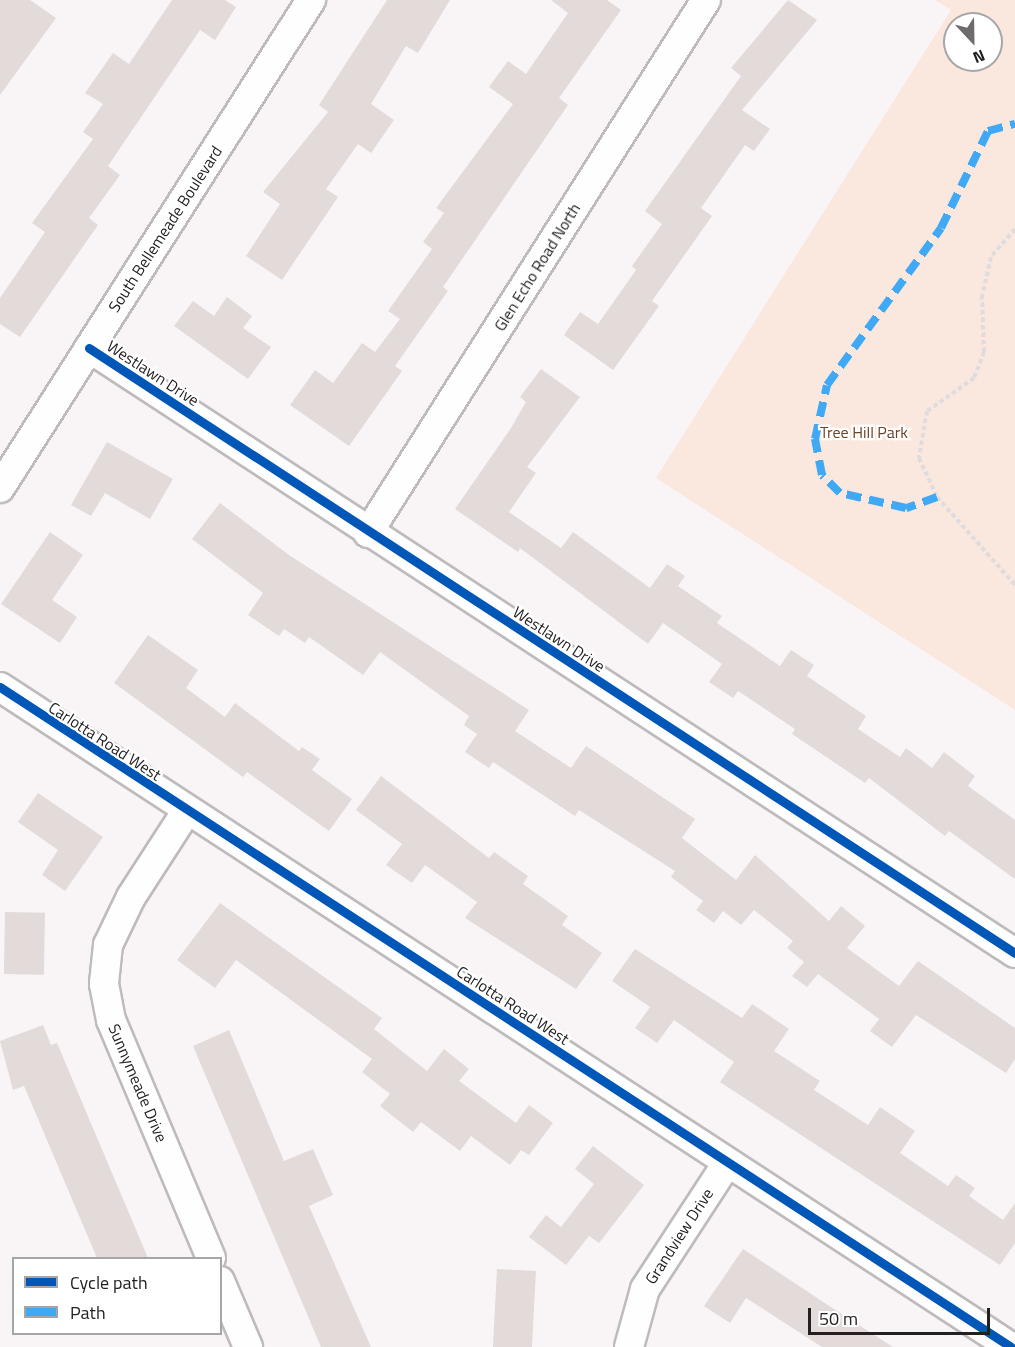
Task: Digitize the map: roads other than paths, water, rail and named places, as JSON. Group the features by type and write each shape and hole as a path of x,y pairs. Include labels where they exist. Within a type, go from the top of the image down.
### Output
{"street":[{"name":"South Bellemeade Boulevard","path":"0,488 311,0"},
{"name":"Glen Echo Road North","path":"368,533 706,0"},
{"name":"Westlawn Drive","path":"88,348 368,533 1015,953"},
{"name":"Carlotta Road West","path":"0,687 186,812 1011,1347"},
{"name":"Sunnymeade Drive","path":"186,812 131,897 108,945 104,984 111,1020 211,1257"},
{"name":"Grandview Drive","path":"629,1347 645,1289 727,1163"},
{"path":"222,1286 248,1347"}],"park label":[{"name":"Tree Hill Park","path":"864,432"}]}
